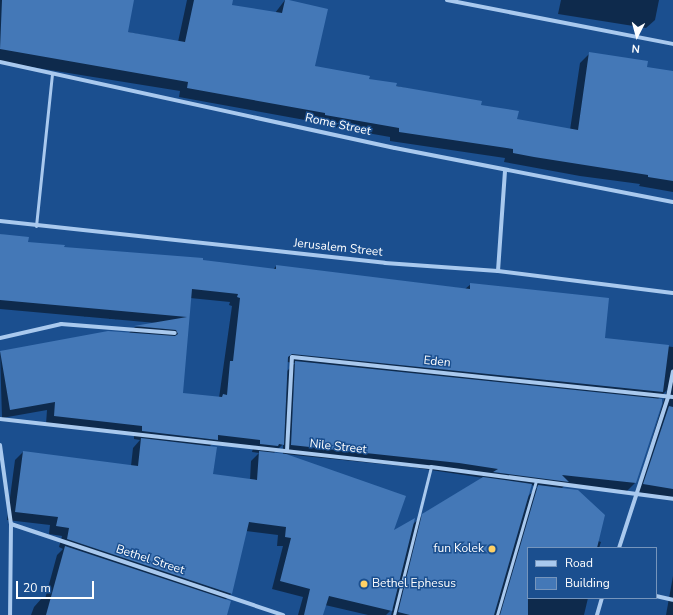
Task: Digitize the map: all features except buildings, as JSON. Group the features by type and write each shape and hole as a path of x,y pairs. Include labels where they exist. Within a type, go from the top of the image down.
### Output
{"street":[{"path":"447,0 673,44"},
{"name":"Rome Street","path":"0,62 505,170 673,202"},
{"path":"498,271 505,170"},
{"name":"Jerusalem Street","path":"0,221 385,263 498,271 673,293"},
{"path":"0,338 61,324 175,333"},
{"name":"Eden","path":"287,451 292,357 673,397"},
{"path":"619,547 668,396 673,371"},
{"name":"Nile Street","path":"0,419 431,467 536,482 638,493 673,499"},
{"path":"0,445 11,524 10,615"},
{"name":"Bethel Street","path":"11,524 283,615"},
{"path":"657,596 673,600"},
{"path":"597,615 602,599"}],"lane":[{"path":"36,226 52,74"},
{"path":"394,615 431,467"},
{"path":"496,615 536,482"}],"place":[{"name":"fun Kolek","path":"492,549"},
{"name":"Bethel Ephesus","path":"364,584"}]}
